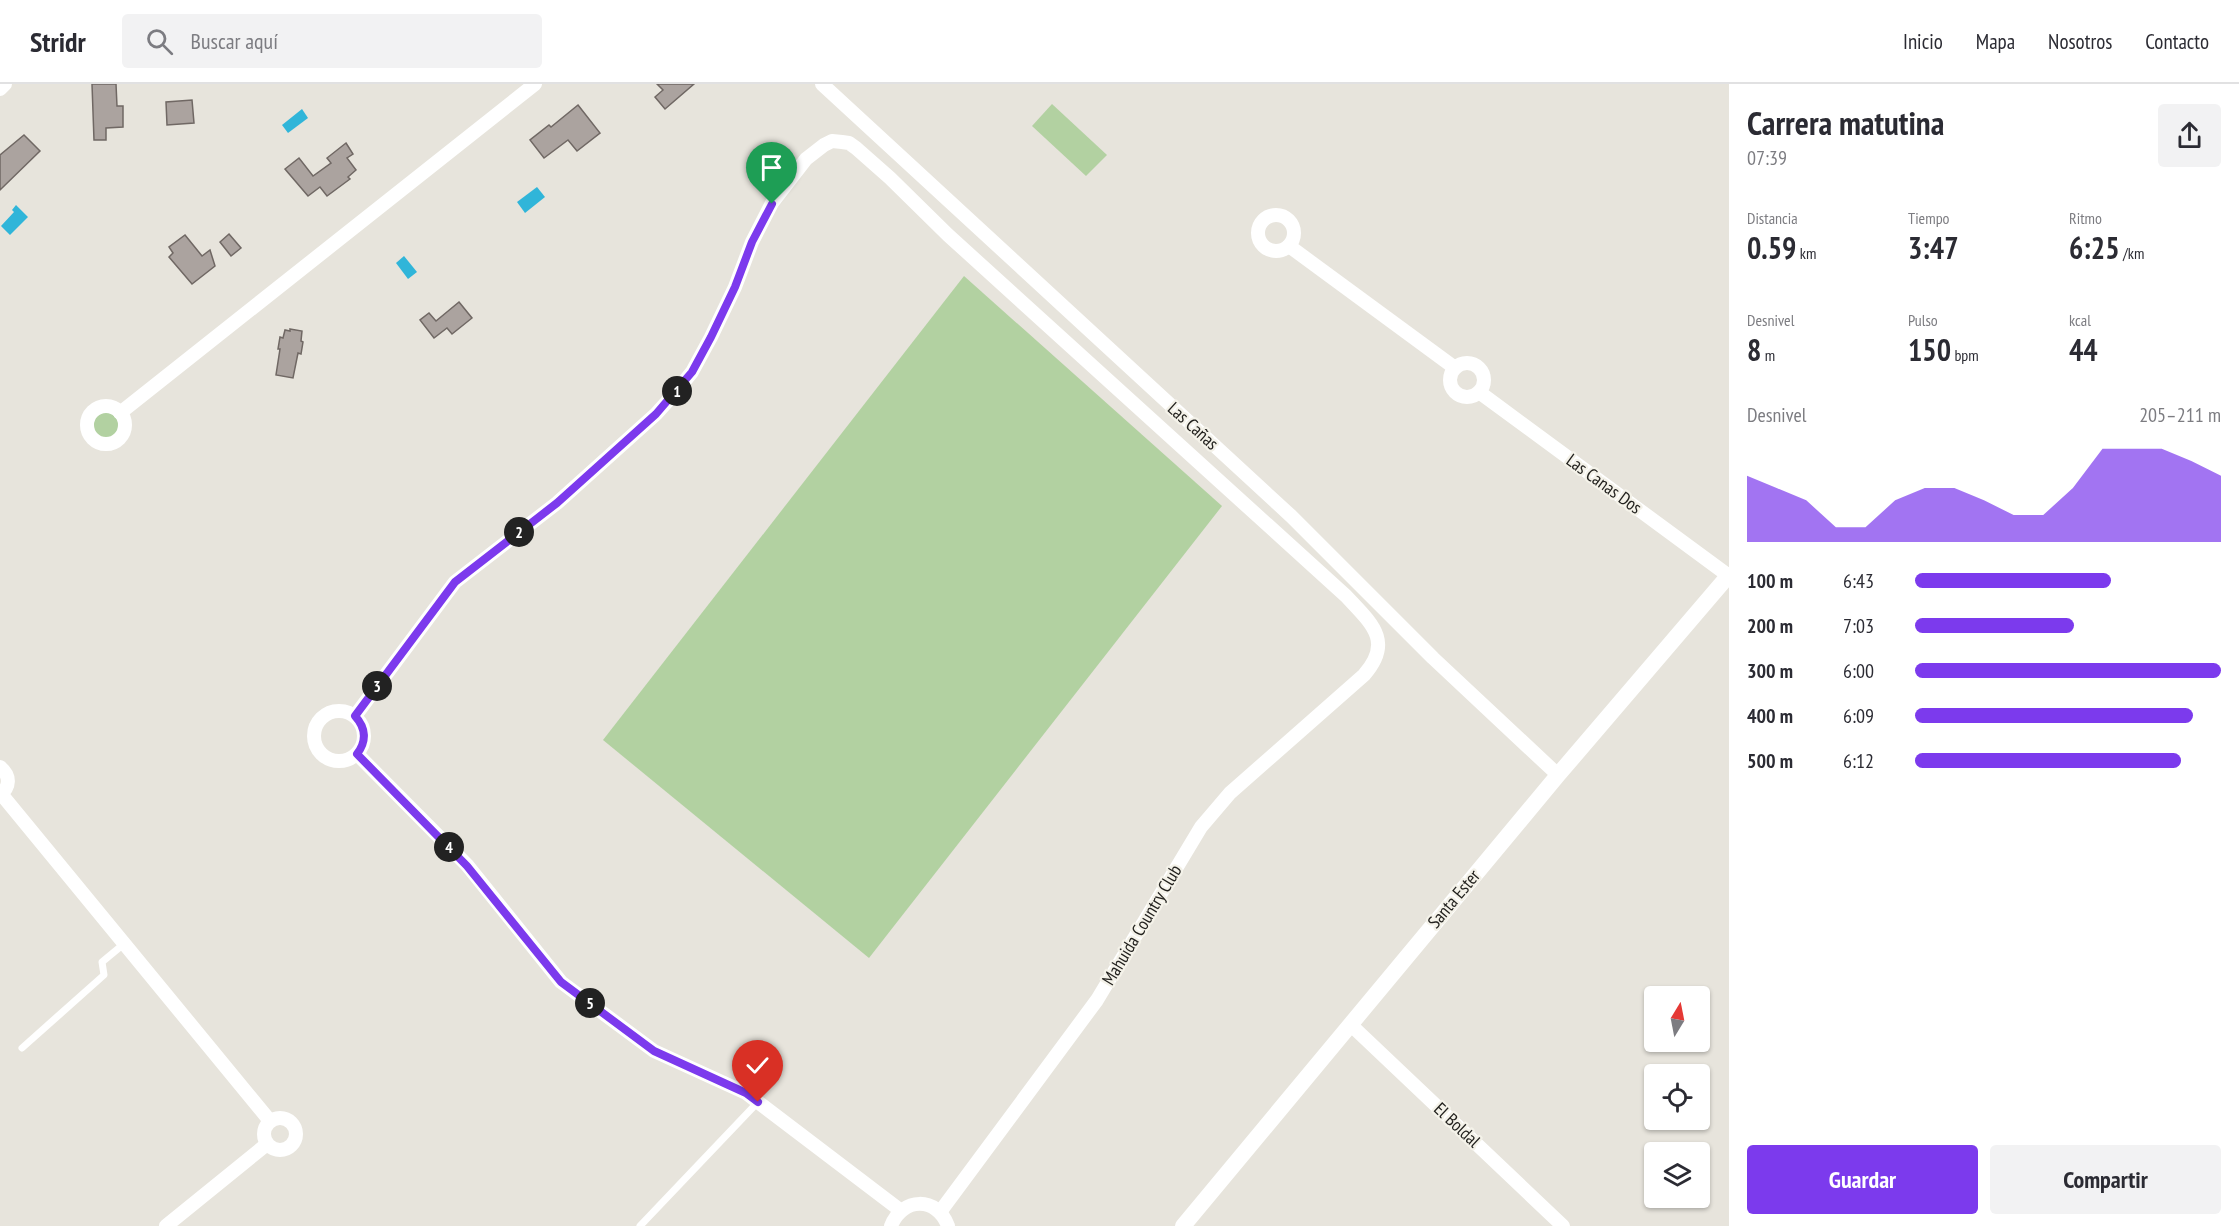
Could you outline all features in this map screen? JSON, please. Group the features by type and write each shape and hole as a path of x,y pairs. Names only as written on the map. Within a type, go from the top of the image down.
{"street":[{"path":"0,89 5,84"},
{"path":"120,413 535,84"},
{"name":"Las Cañas","path":"822,84 1292,516 1433,658 1558,775"},
{"name":"Mahuida Country Club","path":"355,716 455,582 557,503 656,414 674,394 692,372 711,337 735,287 752,242 772,204 806,159 832,141 849,143 1346,596 1366,617 1378,640 1378,654 1373,665 1364,675 1230,793 1201,827 1097,1000 940,1212"},
{"path":"1289,246 1455,368"},
{"path":"1466,363 1477,366 1481,370 1484,381 1479,392 1465,397 1455,392 1450,383 1450,377 1455,368 1466,363"},
{"name":"Las Canas Dos","path":"1479,392 1729,576"},
{"name":"Santa Ester","path":"1183,1226 1558,775 1729,576"},
{"path":"339,711 355,716 364,731 364,742 357,754 339,762 321,754 315,745 314,736 316,726 321,719 330,712 339,711"},
{"path":"357,754 467,866 561,982 654,1051 746,1093 900,1210"},
{"path":"0,767 8,780 8,786 1,795 270,1121"},
{"name":"El Boldal","path":"1351,1025 1563,1226"},
{"path":"286,1119 293,1126 295,1136 291,1145 281,1150 267,1144 264,1134 270,1121 286,1119"},
{"path":"166,1226 267,1144"},
{"path":"891,1226 900,1210 916,1204 925,1204 940,1212 948,1226"}],"lane":[{"path":"22,1048 104,975 102,962 125,943"},
{"path":"640,1226 758,1102"}],"green space":[{"path":"1052,104 1107,155 1086,176 1032,126"},
{"path":"964,276 1222,506 869,958 603,740"},
{"path":"106,410 117,414 121,425 117,436 106,440 95,436 91,425 95,414"}],"water":[{"path":"302,109 308,118 288,133 282,125"},
{"path":"537,187 545,197 525,213 517,202"},
{"path":"16,205 28,217 10,235 1,226 14,212 12,210"},
{"path":"404,256 417,272 408,279 396,263"}],"building":[{"path":"92,84 116,84 117,106 123,106 123,127 106,128 106,140 94,140"},
{"path":"657,84 694,84 665,109 655,97 663,90"},
{"path":"192,100 194,123 167,125 166,102"},
{"path":"578,105 600,133 577,151 568,140 544,158 530,140 549,125 551,127"},
{"path":"24,135 40,151 0,190 0,155"},
{"path":"346,143 353,154 347,158 356,170 348,177 350,179 327,196 320,187 308,196 285,169 299,158 313,176 331,163 327,158"},
{"path":"229,234 241,248 231,256 220,242"},
{"path":"185,235 202,256 210,250 215,266 192,284 169,257 173,253 169,247"},
{"path":"459,302 472,318 452,334 447,328 434,338 420,320 429,313 436,321"},
{"path":"290,329 302,331 301,341 303,342 301,354 298,353 293,378 276,375 280,337 283,338 285,330 290,331"}],"route":[{"path":"758,1102 746,1093 654,1051 561,982 467,866 357,754 364,742 364,731 355,716 455,582 557,503 656,414 692,372 735,287 752,242 772,204"}]}
